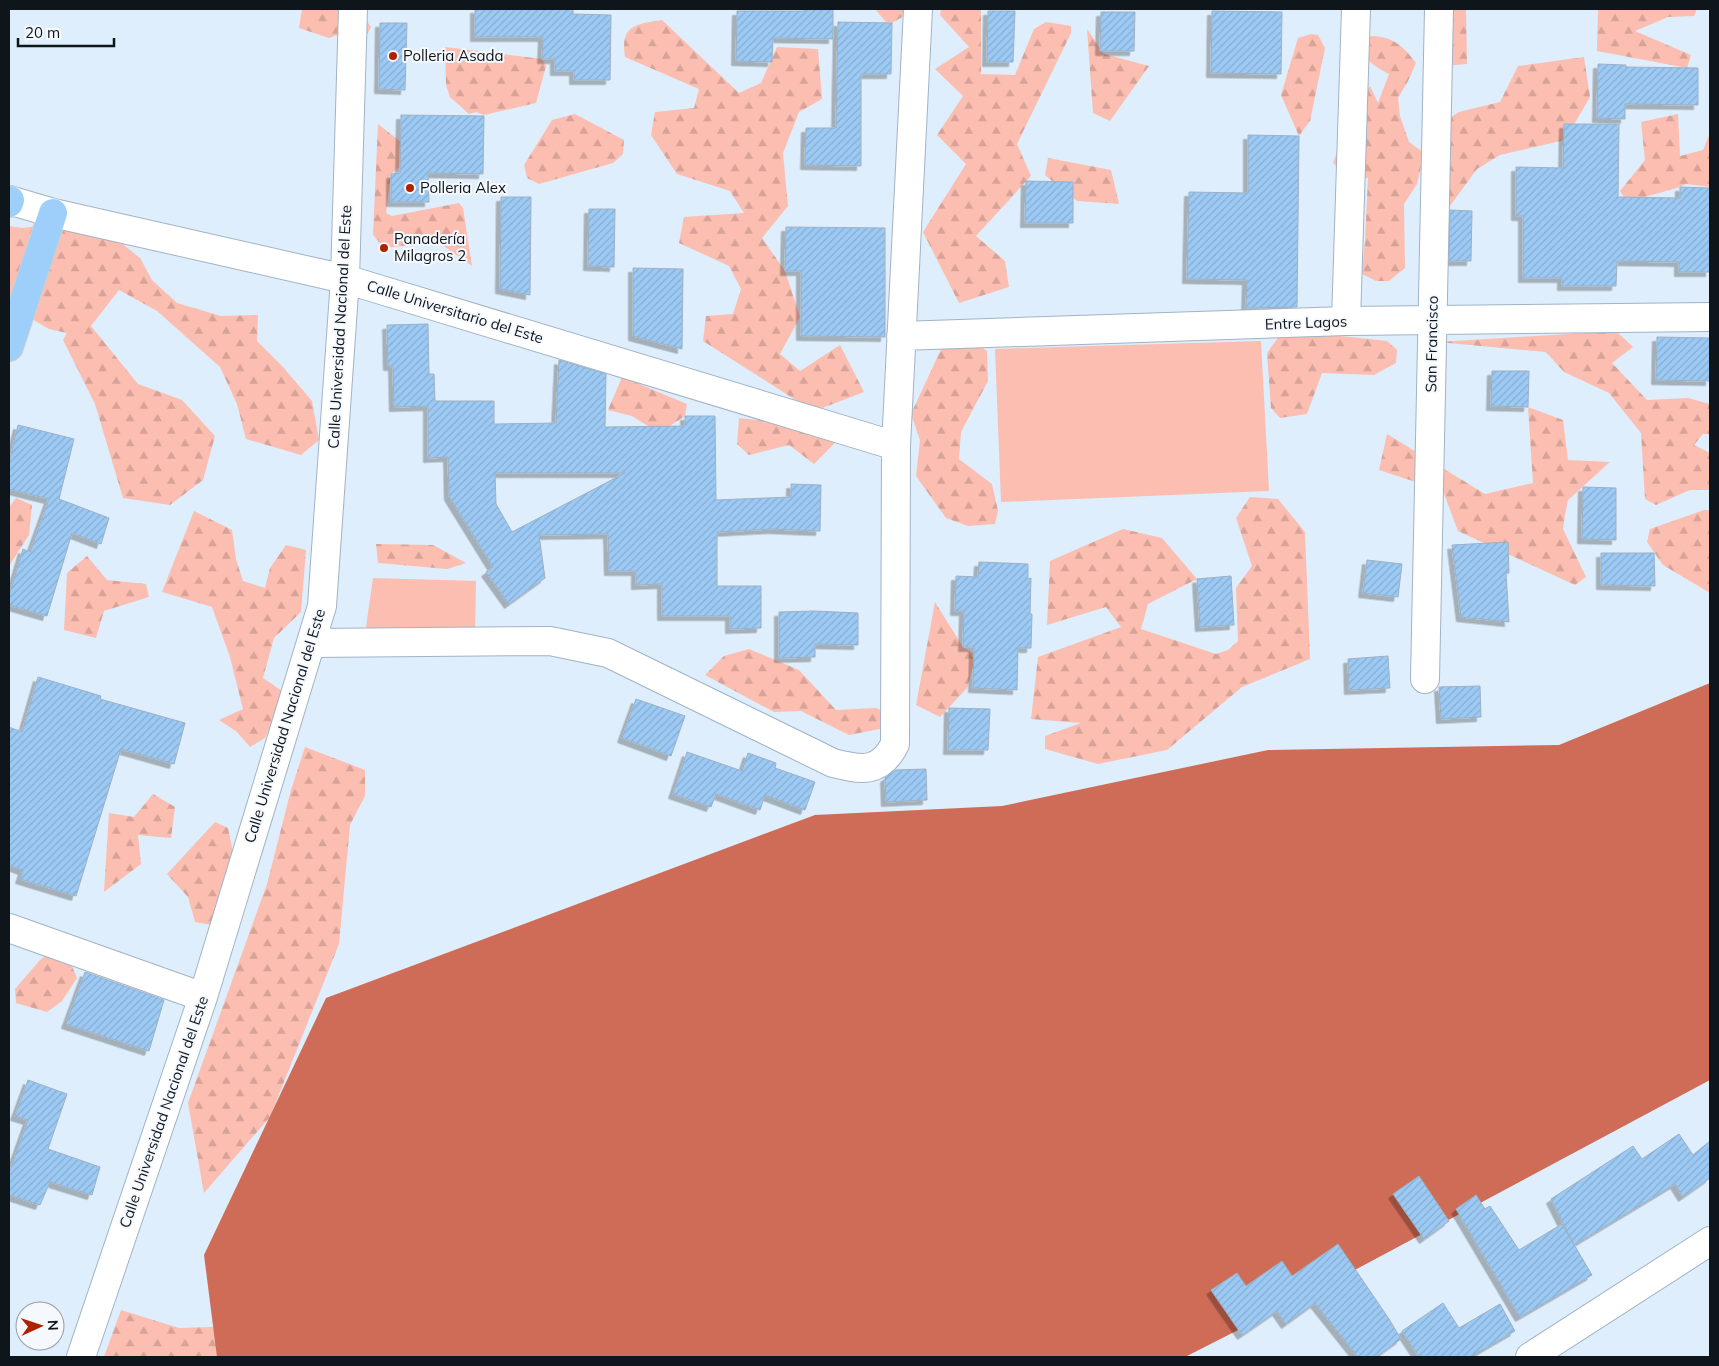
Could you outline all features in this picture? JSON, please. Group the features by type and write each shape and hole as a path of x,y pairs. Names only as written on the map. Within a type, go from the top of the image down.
{"main road":[{"path":"9,347 53,213"}],"street":[{"name":"Calle Universidad Nacional del Este","path":"81,1357 203,997 322,606 345,279 352,9"},
{"path":"312,643 550,642 608,653 833,763 854,769 867,769 890,754 895,744 896,446 918,9"},
{"path":"1346,322 1356,9"},
{"name":"San Francisco","path":"1425,679 1439,9"},
{"name":"Calle Universitario del Este","path":"9,201 53,213 345,279 896,446"},
{"name":"Entre Lagos","path":"901,336 1346,322 1710,317"},
{"path":"9,928 203,997"},
{"path":"1530,1357 1710,1241"}],"green space":[{"path":"302,9 358,9 371,27 362,44 340,34 329,38 299,28"},
{"path":"875,9 905,9 904,16 892,23 886,22"},
{"path":"941,9 981,9 981,74 1015,75 1034,29 1046,22 1071,26 1071,33 1017,144 1031,176 976,236 1005,261 1009,287 959,303 923,232 966,164 937,135 963,96 935,69 969,47 940,15"},
{"path":"1439,9 1466,9 1467,64 1444,66"},
{"path":"1598,9 1697,9 1694,16 1668,17 1635,31 1691,55 1687,68 1597,51"},
{"path":"662,20 739,93 761,83 777,47 818,49 822,99 799,112 783,153 788,206 762,238 785,271 800,317 780,354 800,371 840,345 864,392 817,410 805,406 703,341 706,316 733,314 741,289 729,266 679,243 684,217 744,213 730,191 677,174 651,135 655,112 694,108 699,89 625,57 625,38 632,28"},
{"path":"1087,29 1104,54 1149,66 1110,121 1093,113"},
{"path":"1311,34 1318,35 1325,48 1310,121 1299,136 1281,95 1298,38"},
{"path":"1372,36 1392,40 1407,52 1416,63 1398,98 1400,116 1409,142 1424,153 1436,127 1459,112 1500,102 1518,66 1584,57 1590,97 1565,140 1500,155 1477,169 1447,210 1424,155 1417,184 1404,204 1405,268 1389,281 1376,281 1362,274 1368,178 1347,177 1333,163 1350,115 1370,86 1378,103 1389,74 1373,64 1366,56 1363,45 1364,38"},
{"path":"445,47 542,59 546,66 536,103 484,115 476,112 469,114 450,97 446,85"},
{"path":"575,114 624,140 623,154 613,163 539,184 527,178 524,165 552,120"},
{"path":"1678,114 1680,156 1703,150 1710,133 1710,187 1686,184 1627,202 1620,191 1645,160 1641,122"},
{"path":"378,124 416,154 391,174 386,213 392,216 459,203 463,208 472,266 438,242 384,248 373,235"},
{"path":"1048,158 1111,170 1119,204 1077,201 1045,175"},
{"path":"75,221 115,238 140,258 152,280 177,303 221,316 258,315 257,341 283,367 312,401 319,440 301,455 246,439 237,404 220,367 157,311 119,290 91,326 138,384 182,400 215,436 203,480 170,505 123,498 95,404 63,340 67,333 49,329 9,306 9,226 22,228"},
{"path":"1294,331 1387,341 1397,350 1396,363 1374,375 1322,373 1307,414 1280,418 1271,408 1267,353 1282,332"},
{"path":"1616,331 1633,347 1612,363 1647,400 1688,398 1710,404 1710,434 1703,434 1694,445 1710,453 1710,490 1690,490 1656,505 1645,499 1641,433 1609,393 1564,372 1546,352 1438,342"},
{"path":"967,337 987,351 988,381 961,432 959,459 992,484 998,511 995,524 968,526 946,518 916,476 920,440 911,414 943,345"},
{"path":"1261,341 1269,491 1001,502 995,349"},
{"path":"622,377 687,404 685,416 659,433 632,416 608,410"},
{"path":"1528,407 1563,420 1568,460 1610,462 1568,500 1563,529 1586,577 1575,585 1458,531 1443,491 1379,470 1387,434 1485,494 1533,483"},
{"path":"739,418 811,426 836,442 814,464 789,445 749,455 737,444"},
{"path":"1250,497 1278,499 1305,532 1310,659 1242,687 1167,750 1098,764 1045,749 1045,736 1081,723 1031,719 1038,657 1121,627 1106,607 1047,625 1050,561 1123,529 1162,538 1197,579 1148,604 1141,629 1216,654 1228,650 1238,641 1236,588 1252,566 1236,518"},
{"path":"16,498 32,505 29,535 9,566 9,507"},
{"path":"1704,510 1710,510 1710,593 1663,565 1647,542 1650,529"},
{"path":"194,511 232,530 236,559 243,581 265,588 270,568 286,545 306,550 301,612 274,638 263,678 285,693 265,738 250,747 237,732 219,720 243,709 230,657 212,607 162,592"},
{"path":"376,544 433,545 466,563 447,569 378,563"},
{"path":"87,556 107,580 146,584 149,597 104,611 96,638 64,630 67,573"},
{"path":"373,578 476,581 475,634 365,634"},
{"path":"935,602 963,647 974,654 975,660 967,688 940,717 916,705"},
{"path":"749,649 799,670 836,710 876,708 889,713 890,727 849,735 801,711 774,712 705,675 724,656"},
{"path":"305,747 365,770 365,796 350,825 339,944 270,1117 204,1193 188,1103 267,884 291,790"},
{"path":"153,794 175,807 171,838 138,835 141,864 104,892 109,813 134,817"},
{"path":"215,822 228,828 235,862 217,926 195,922 188,897 167,874"},
{"path":"58,946 70,962 77,978 62,1001 47,1012 16,1003 15,989 40,960"},
{"path":"121,1310 179,1328 240,1326 241,1357 104,1357"}],"shaded area":[{"path":"1710,683 1710,1080 1338,1279 1185,1357 217,1357 204,1255 326,998 815,815 1002,806 1268,750 1559,745"}],"building":[{"path":"475,9 573,9 573,14 611,15 610,80 574,80 574,71 555,71 555,59 542,59 543,37 475,37"},
{"path":"804,9 833,9 833,39 773,38 772,62 736,61 737,11 804,11"},
{"path":"988,11 1015,11 1013,62 987,62"},
{"path":"1212,11 1282,12 1281,74 1211,73"},
{"path":"1101,12 1135,12 1134,51 1100,51"},
{"path":"838,22 892,23 891,74 861,74 861,166 805,165 806,128 836,128"},
{"name":"Polleria Asada","path":"380,23 407,23 405,90 379,89"},
{"path":"1598,64 1626,65 1626,67 1698,68 1698,105 1625,104 1625,119 1597,118"},
{"path":"401,115 484,116 483,174 428,173 429,202 391,202 391,174 400,173"},
{"path":"1564,124 1619,124 1618,197 1680,198 1680,187 1710,188 1710,272 1679,272 1679,262 1617,261 1616,286 1562,286 1562,278 1523,278 1523,216 1516,216 1516,167 1563,168"},
{"path":"1248,135 1299,136 1297,307 1246,308 1247,280 1187,279 1189,192 1248,193"},
{"path":"1026,181 1073,182 1073,223 1025,223"},
{"path":"501,197 531,197 530,295 500,289"},
{"path":"589,209 615,209 614,267 588,266"},
{"path":"1450,210 1472,211 1471,261 1449,261"},
{"path":"786,227 885,228 885,337 801,336 801,271 785,271"},
{"path":"633,268 683,269 682,349 633,336"},
{"path":"428,324 429,374 434,374 435,401 494,401 494,424 556,423 559,360 606,374 605,427 685,426 685,416 715,416 716,500 791,497 791,484 821,485 820,531 772,529 717,532 717,586 761,586 761,628 730,629 730,616 662,616 662,584 636,585 636,571 609,571 608,534 539,535 545,578 509,604 486,572 493,567 449,496 448,457 428,458 428,406 394,407 393,366 388,366 387,325","holes":["495,473 625,473 512,532 496,504"]},
{"path":"1657,337 1710,338 1710,381 1656,380"},
{"path":"1492,371 1529,371 1528,407 1491,406"},
{"path":"18,425 74,439 59,499 109,518 101,544 72,533 47,616 9,605 9,596 23,549 30,552 49,499 9,489 9,463"},
{"path":"1583,487 1616,488 1616,540 1582,539"},
{"path":"1508,542 1509,573 1506,573 1509,622 1461,617 1452,545"},
{"path":"1601,553 1654,553 1655,586 1601,585"},
{"path":"1367,560 1402,564 1398,597 1363,593"},
{"path":"979,562 1028,564 1028,579 1031,578 1031,648 1018,648 1017,690 973,688 974,647 963,647 964,611 955,611 956,576 978,577"},
{"path":"1231,576 1234,625 1200,627 1197,579"},
{"path":"779,612 858,613 858,645 815,644 815,657 779,658"},
{"path":"1388,656 1390,688 1349,690 1348,659"},
{"path":"38,677 101,696 100,699 185,723 174,764 121,749 76,896 20,879 23,870 9,865 9,727 22,732"},
{"path":"1480,686 1481,717 1441,719 1439,687"},
{"path":"636,699 685,716 671,756 622,738"},
{"path":"949,708 990,709 988,750 948,750"},
{"path":"687,752 742,771 748,753 776,763 775,768 815,782 805,810 765,795 760,810 716,794 711,807 673,794"},
{"path":"926,769 927,800 886,802 885,778 896,770"},
{"path":"85,972 164,1000 149,1051 66,1024"},
{"path":"28,1080 67,1094 48,1149 100,1167 92,1195 50,1182 40,1205 9,1195 9,1173 28,1120 15,1116"},
{"path":"1679,1134 1693,1155 1710,1141 1710,1178 1683,1197 1675,1184 1574,1245 1551,1199 1633,1146 1642,1159"},
{"path":"1419,1176 1449,1221 1424,1239 1393,1194"},
{"path":"1476,1195 1485,1209 1490,1206 1519,1250 1562,1224 1592,1275 1520,1317 1456,1209"},
{"path":"1338,1244 1401,1339 1376,1357 1358,1357 1315,1303 1286,1324 1277,1311 1242,1335 1211,1290 1237,1273 1246,1286 1282,1261 1292,1276"},
{"path":"1443,1303 1459,1328 1500,1304 1515,1331 1470,1357 1419,1357 1402,1331"}],"place":[{"name":"Polleria Asada","path":"393,56"},
{"name":"Polleria Alex","path":"410,188"},
{"name":"Panadería Milagros 2","path":"384,248"}]}
